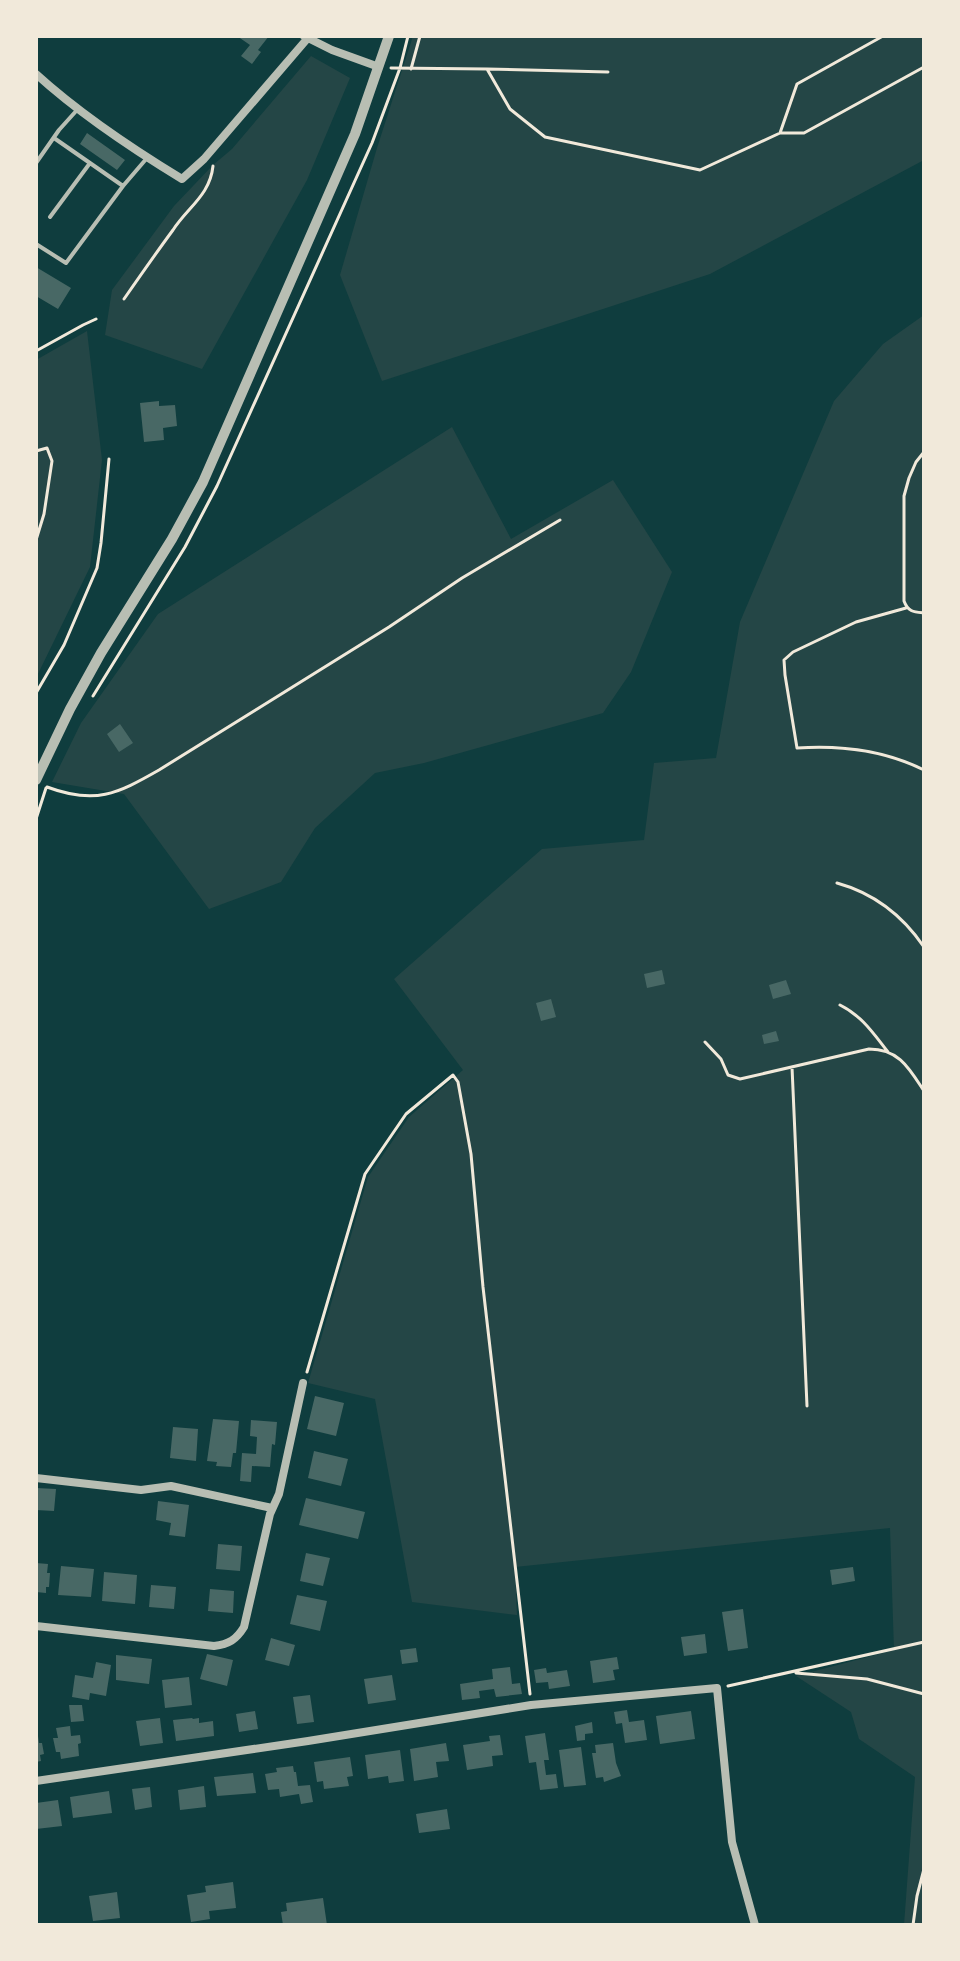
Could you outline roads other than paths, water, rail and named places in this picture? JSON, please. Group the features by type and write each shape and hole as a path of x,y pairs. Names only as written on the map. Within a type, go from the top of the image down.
{"street":[{"path":"36,781 78,695 203,482 355,134 389,36"},
{"path":"36,74 147,158 182,179 204,159 306,37 379,67"},
{"path":"36,1626 214,1646 228,1645 237,1638 244,1627 272,1508 279,1494 303,1383"},
{"path":"36,1478 141,1490 171,1486 272,1508"},
{"path":"36,1781 531,1705 717,1688 732,1842 755,1925"}],"lane":[{"path":"36,163 78,108"},
{"path":"54,138 123,186"},
{"path":"36,244 66,263 147,158"},
{"path":"50,217 90,163"}]}
